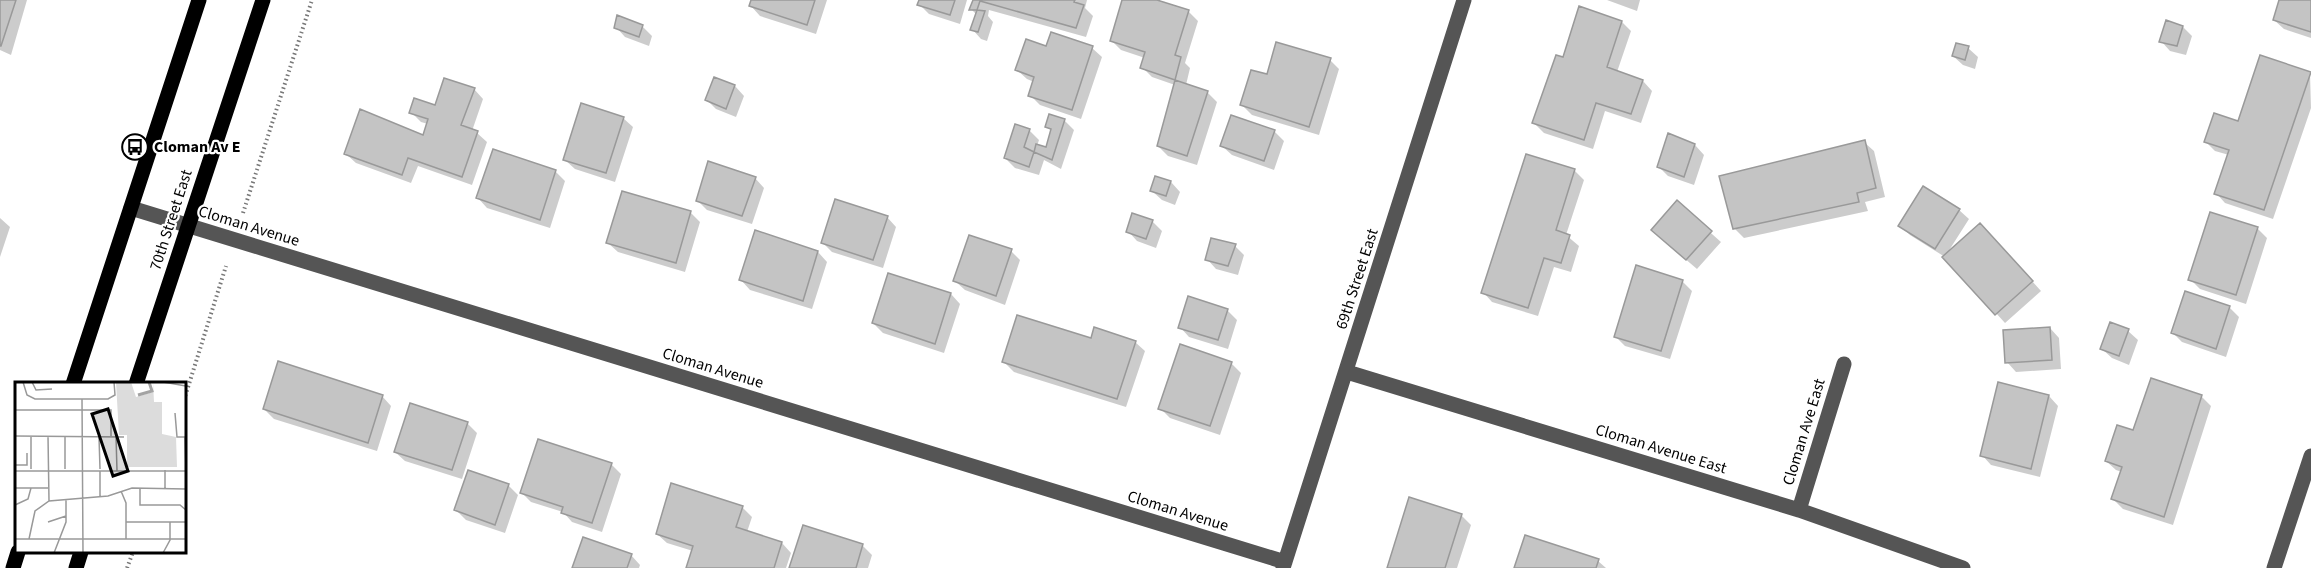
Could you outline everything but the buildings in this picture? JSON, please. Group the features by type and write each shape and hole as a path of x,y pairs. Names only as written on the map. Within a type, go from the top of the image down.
{"main road":[{"path":"74,382 199,0"},
{"name":"70th Street East","path":"137,382 263,0"},
{"path":"13,568 18,553"},
{"path":"76,568 81,553"}],"street":[{"name":"69th Street East","path":"1284,565 1464,0"},
{"name":"Cloman Avenue","path":"131,208 1284,565"},
{"name":"Cloman Ave East","path":"1799,510 1844,364"},
{"name":"Cloman Avenue East","path":"1347,372 1799,510 1963,568"},
{"path":"2274,568 2311,456"}],"path":[{"path":"186,394 312,0"},
{"path":"127,568 133,553"}],"place":[{"name":"Cloman Av E","path":"135,147"}]}
